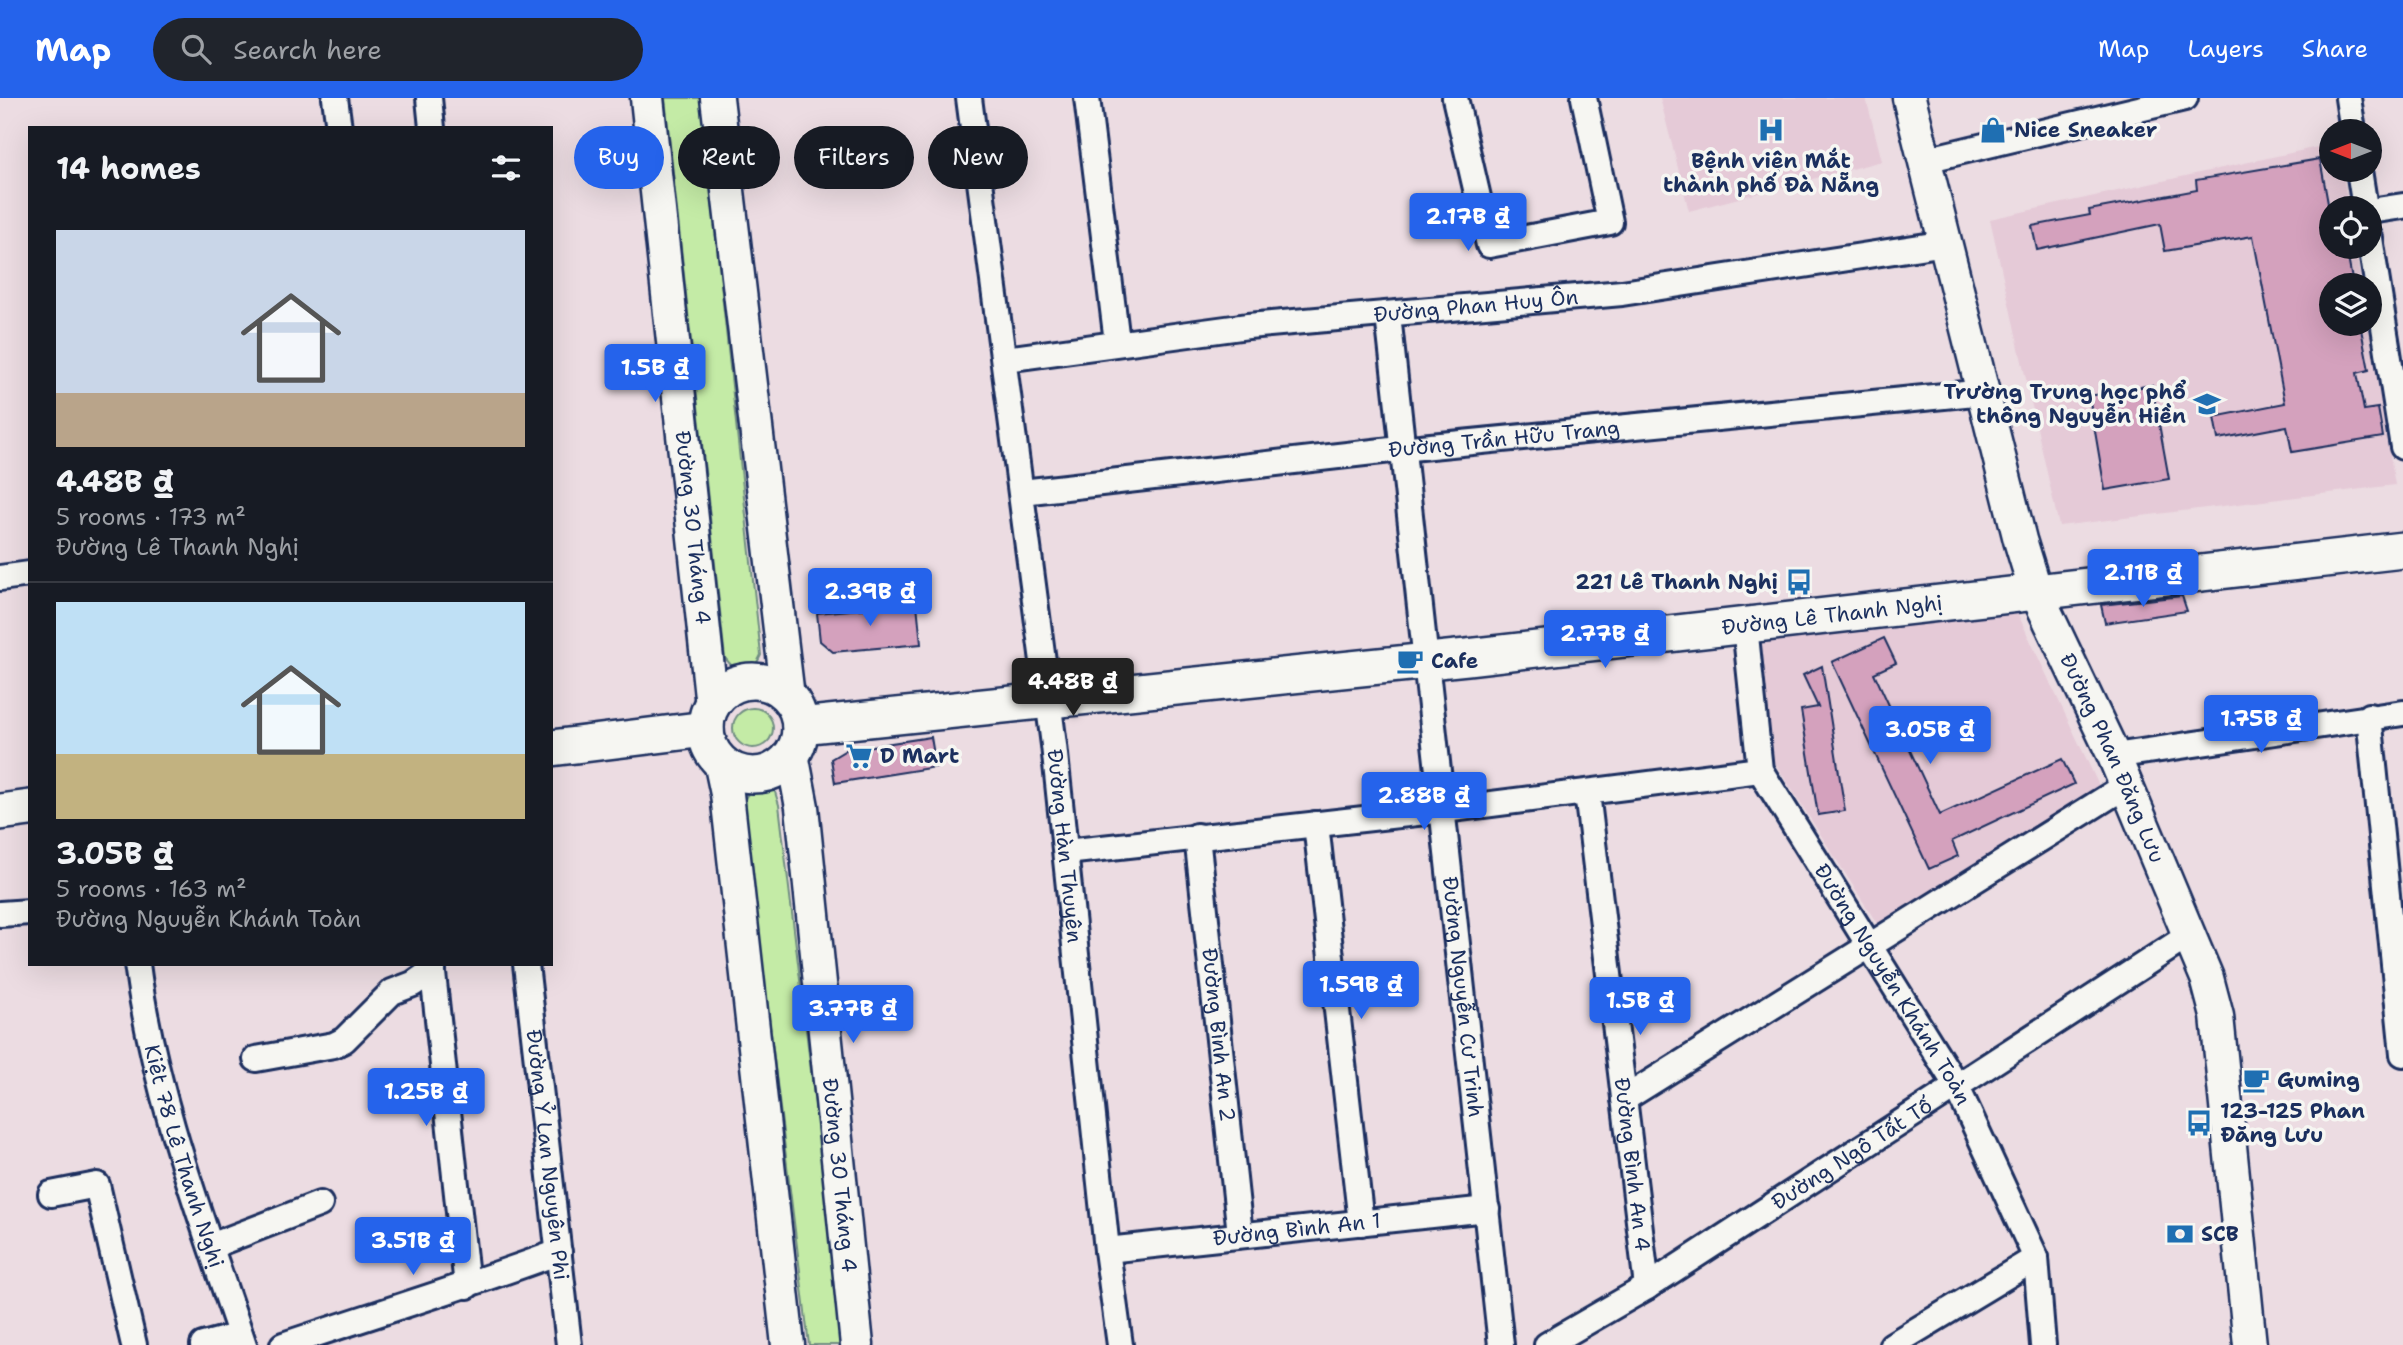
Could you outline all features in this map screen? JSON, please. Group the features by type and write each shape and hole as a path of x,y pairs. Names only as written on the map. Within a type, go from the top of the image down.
{"main road":[{"name":"Đường Lê Thanh Nghị","path":"793,726 1745,626 2403,550"},
{"path":"754,681 766,683 793,726 783,764 758,775 731,769 720,761 709,743 709,718 730,688 754,681"},
{"path":"553,748 709,718"},
{"path":"0,811 28,808"}],"street":[{"path":"335,98 339,126"},
{"path":"429,98 432,126"},
{"name":"Đường 30 Tháng 4","path":"648,98 709,718"},
{"name":"Đường 30 Tháng 4","path":"717,98 793,726 856,1345"},
{"name":"Đường Hàn Thuyên","path":"969,98 1048,700 1107,1250 1120,1345"},
{"path":"1087,98 1117,342"},
{"path":"1455,98 1489,244 1610,222 1584,98"},
{"name":"Đường Phan Đăng Lưu","path":"1909,98 2020,540 2036,592 2127,785 2190,934 2217,1016 2250,1345"},
{"path":"1924,160 2185,98"},
{"path":"2348,98 2351,119"},
{"path":"2382,209 2403,206"},
{"name":"Đường Phan Huy Ôn","path":"1005,359 1248,326 1622,293 1946,243"},
{"path":"2375,259 2396,357 2403,447"},
{"name":"Đường Nguyễn Cư Trinh","path":"1388,315 1424,660 1444,810 1502,1345"},
{"name":"Đường Trần Hữu Trang","path":"1022,492 1401,449 1984,392"},
{"path":"0,578 28,574"},
{"name":"Đường Nguyễn Khánh Toàn","path":"1745,626 1760,770 1956,1085 2036,1258 2043,1345"},
{"path":"2114,756 2403,713"},
{"path":"2369,716 2399,978 2403,1054"},
{"path":"720,761 727,794 788,1345"},
{"path":"1066,852 1444,810 1760,770"},
{"path":"1624,1099 1871,948 2127,785"},
{"name":"Đường Bình An 4","path":"1587,793 1647,1287"},
{"path":"1316,824 1361,1223"},
{"name":"Đường Bình An 2","path":"1197,836 1240,1234"},
{"path":"0,914 28,912"},
{"name":"Đường Ngô Tất Tố","path":"1547,1345 1647,1287 2190,934"},
{"name":"Kiệt 78 Lê Thanh Nghị","path":"137,966 145,1030 164,1099 242,1340"},
{"name":"Đường Ỷ Lan Nguyên Phi","path":"526,966 569,1345"},
{"path":"432,967 467,1286"},
{"path":"256,1059 334,1045 344,1040 391,992 413,984 432,967"},
{"path":"51,1194 97,1185 134,1345"},
{"path":"211,1245 320,1204"},
{"name":"Đường Bình An 1","path":"1107,1250 1488,1209"},
{"path":"283,1345 467,1286 559,1252"},
{"path":"1892,1345 2036,1258"},
{"path":"203,1345 242,1340"}],"shaded area":[{"name":"Bệnh viện Mắt thành phố Đà Nẵng","path":"1660,98 1866,98 1882,161 1689,211"},
{"name":"Trường Trung học phổ thông Nguyễn Hiền","path":"2319,147 2319,182 2344,182 2346,196 2319,196 2319,259 2357,259 2359,273 2319,273 2319,336 2370,336 2395,485 2059,526 1990,219"},
{"path":"2014,606 2101,790 1878,925 1773,760 1759,647 1775,634"}],"green space":[{"path":"665,98 701,98 704,126 678,126 678,189 711,189 761,655 752,668 736,671 725,658"},
{"path":"753,708 761,709 767,714 772,720 772,736 767,742 761,747 753,748 745,747 739,742 734,736 733,728 734,720 739,714 745,709"},
{"path":"768,787 775,792 779,805 844,1345 809,1345 744,814 744,800 751,789"}],"building":[{"path":"2319,159 2319,182 2324,182 2327,196 2319,196 2319,259 2348,259 2351,273 2319,273 2319,336 2362,336 2369,370 2357,373 2364,410 2378,408 2383,437 2292,452 2287,426 2218,439 2214,417 2285,403 2253,236 2165,251 2160,224 2037,250 2032,226 2090,215 2089,210 2197,190 2196,180"},
{"path":"2152,385 2169,479 2105,490 2089,396"},
{"path":"2182,596 2187,611 2105,623 2101,605"},
{"path":"917,604 921,644 833,652 820,641 817,613"},
{"path":"1884,638 1896,663 1874,673 1940,815 2062,759 2074,784 1952,841 1958,856 1929,869 1832,662"},
{"path":"1822,666 1845,811 1818,815 1801,710 1818,707 1803,675"},
{"path":"931,737 936,767 835,783 831,759 846,750"}],"place":[{"name":"Bệnh viện Mắt thành phố Đà Nẵng","path":"1771,130"},
{"name":"Nice Sneaker","path":"1993,130"},
{"name":"Trường Trung học phổ thông Nguyễn Hiền","path":"2207,404"},
{"name":"221 Lê Thanh Nghị","path":"1799,582"},
{"name":"Cafe","path":"1410,661"},
{"name":"D Mart","path":"859,756"},
{"name":"Guming","path":"2256,1080"},
{"name":"123-125 Phan Đăng Lưu","path":"2199,1123"},
{"name":"SCB","path":"2180,1234"}]}
